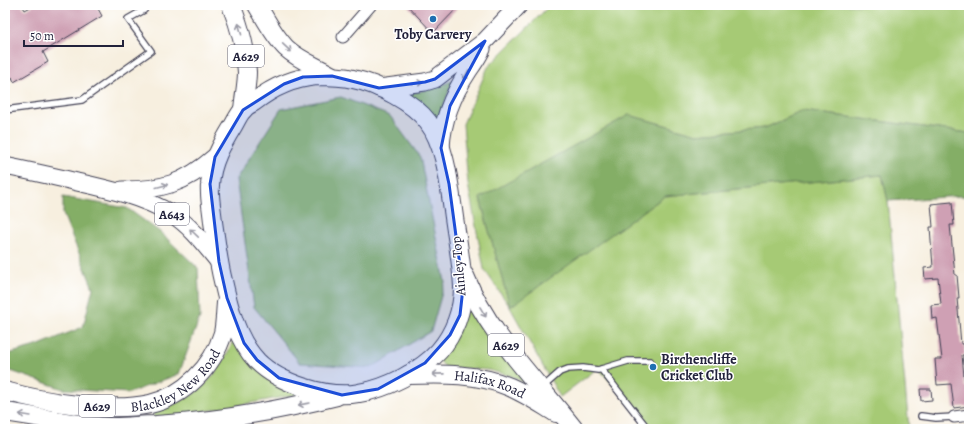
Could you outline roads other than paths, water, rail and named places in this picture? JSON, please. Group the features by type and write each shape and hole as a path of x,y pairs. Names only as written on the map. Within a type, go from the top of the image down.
{"highway":[{"name":"A629","path":"231,5 240,26 246,57 247,74 243,110"},
{"name":"A629","path":"257,5 273,33 287,49 332,76"},
{"name":"Ainley Top","path":"332,76 355,79 379,88 407,102 427,120 441,148 449,184 463,288 460,315 450,335 439,350 408,375 378,389 359,394 342,395 311,389 280,378 257,360 244,343 234,320 227,298 219,262 210,184 215,157 243,110 262,95 284,84 303,77 332,76"},
{"name":"Halifax Road","path":"460,264 472,292 485,315 569,424"},
{"name":"Blackley New Road","path":"5,391 44,400 104,407 138,406 163,400 196,378 214,355 223,332 227,298"},
{"name":"Halifax Road","path":"408,375 453,374 490,380 512,387 569,424"},
{"name":"Blackley New Road","path":"5,412 72,423 114,427 185,423 219,419 310,403 342,395"}],"main road":[{"path":"379,88 425,82 435,79 485,41 519,5"},
{"path":"441,148 442,135 450,106 469,70 477,60 485,41"},
{"name":"A643","path":"110,190 146,190 161,187 192,175 215,157"},
{"name":"A643","path":"5,166 110,190 173,214 197,236 219,262"}],"street":[{"path":"343,37 371,5"},
{"path":"954,417 969,415"}],"lane":[{"path":"5,110 82,100 151,51 128,19 144,10 140,5"},
{"path":"541,388 560,372 568,369 598,370 628,361 650,361"},
{"path":"601,369 648,429"},
{"path":"921,416 936,418 954,417"}],"place":[{"name":"Toby Carvery","path":"433,19"},
{"name":"Birchencliffe Cricket Club","path":"653,367"}]}
